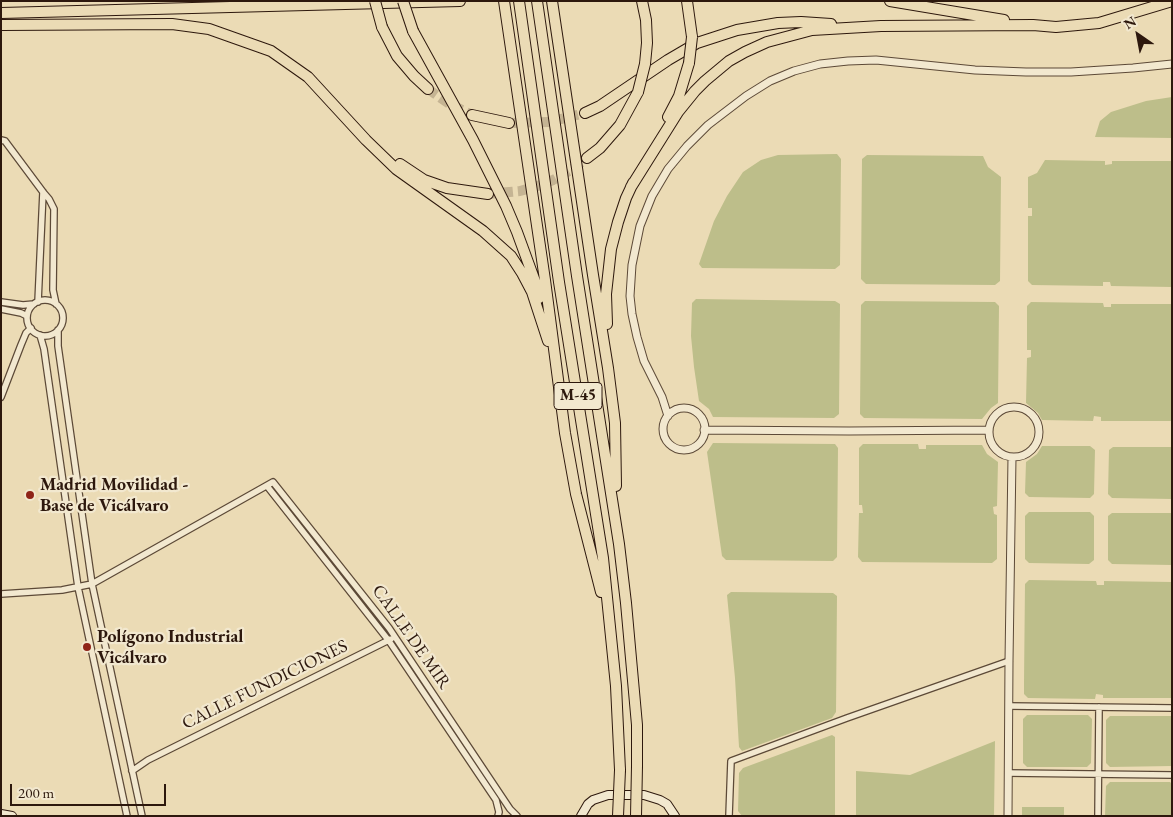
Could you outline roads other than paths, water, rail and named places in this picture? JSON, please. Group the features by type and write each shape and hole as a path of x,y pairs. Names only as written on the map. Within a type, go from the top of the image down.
{"highway":[{"path":"375,1 382,27 397,56 428,89"},
{"path":"403,1 413,31 473,140 514,223 536,284 561,404"},
{"path":"1,12 460,1"},
{"path":"504,1 545,280 561,404 576,494 602,596 608,606"},
{"name":"M-45","path":"519,1 559,282 603,558 616,686 620,770 618,816"},
{"name":"M-45","path":"537,1 614,509 627,611 637,725 636,816"},
{"path":"552,1 615,423 616,494 614,509"},
{"path":"587,158 600,148 620,125 638,92 645,64 647,43 646,20 642,1"},
{"path":"608,368 606,294 610,257 618,222 631,187 679,96 689,63 692,36 688,1"},
{"path":"890,1 1033,25 1056,27 1099,23 1172,1"},
{"path":"585,113 600,106 668,60 697,43 737,30 778,23 802,22 881,26"},
{"path":"1,25 172,24 209,29 271,51 308,77 366,140 396,169 483,231 511,256 532,292 548,342"},
{"path":"631,187 678,112 705,81 729,61 767,42 812,30 881,26 1033,25"},
{"path":"472,114 509,123"},
{"path":"366,140 424,180 447,188 488,194"}],"main road":[{"path":"580,814 588,804 600,797 608,795 644,795 667,804 675,816"},
{"path":"1,814 12,816"}],"street":[{"path":"668,416 662,397 644,361 632,314 630,296 632,265 640,226 652,196 668,169 708,125 746,96 770,81 794,71 820,64 848,61 876,60 975,70 1026,72 1070,72 1172,64"},
{"path":"1,140 5,141 49,198 54,209 53,290 56,304"},
{"path":"1,302 23,305 36,303 47,300 56,304 61,309 62,323 58,330 50,335 40,335 30,328 28,316 29,310 36,303 43,192"},
{"path":"1,309 28,316"},
{"path":"1,397 20,345 30,328"},
{"path":"58,330 58,346 92,584 142,816"},
{"path":"40,335 44,349 78,587 127,816"},
{"path":"662,397 676,410"},
{"path":"1020,408 1027,411 1037,424 1037,440 1028,452 1021,456 1012,457 998,451 992,445 989,430 994,417 1005,409 1020,408"},
{"path":"688,409 698,414 702,419 703,437 695,446 688,450 679,450 670,445 664,436 663,426 668,416 676,410 688,409"},
{"path":"704,430 989,430"},
{"path":"1008,816 1008,661 1012,457"},
{"name":"CALLE DE MIR","path":"498,816 500,812 496,800 389,641 267,486 273,482 396,637 510,809 517,816"},
{"path":"1,594 92,584 267,486"},
{"name":"CALLE FUNDICIONES","path":"132,771 148,760 396,637"},
{"path":"729,816 731,762 847,718 1008,661"},
{"path":"1008,706 1172,708"},
{"path":"1098,816 1099,707"},
{"name":"CALLE FUNDICIONES","path":"130,762 148,760"},
{"path":"1008,773 1172,775"}],"tunnel":[{"path":"428,89 448,103 472,115"},
{"path":"509,123 549,122 585,113"},
{"path":"488,194 520,191 538,186 571,170 587,158"}],"place":[{"name":"Madrid Movilidad - Base de Vicálvaro","path":"30,495"},
{"name":"Polígono Industrial Vicálvaro","path":"87,647"}]}
